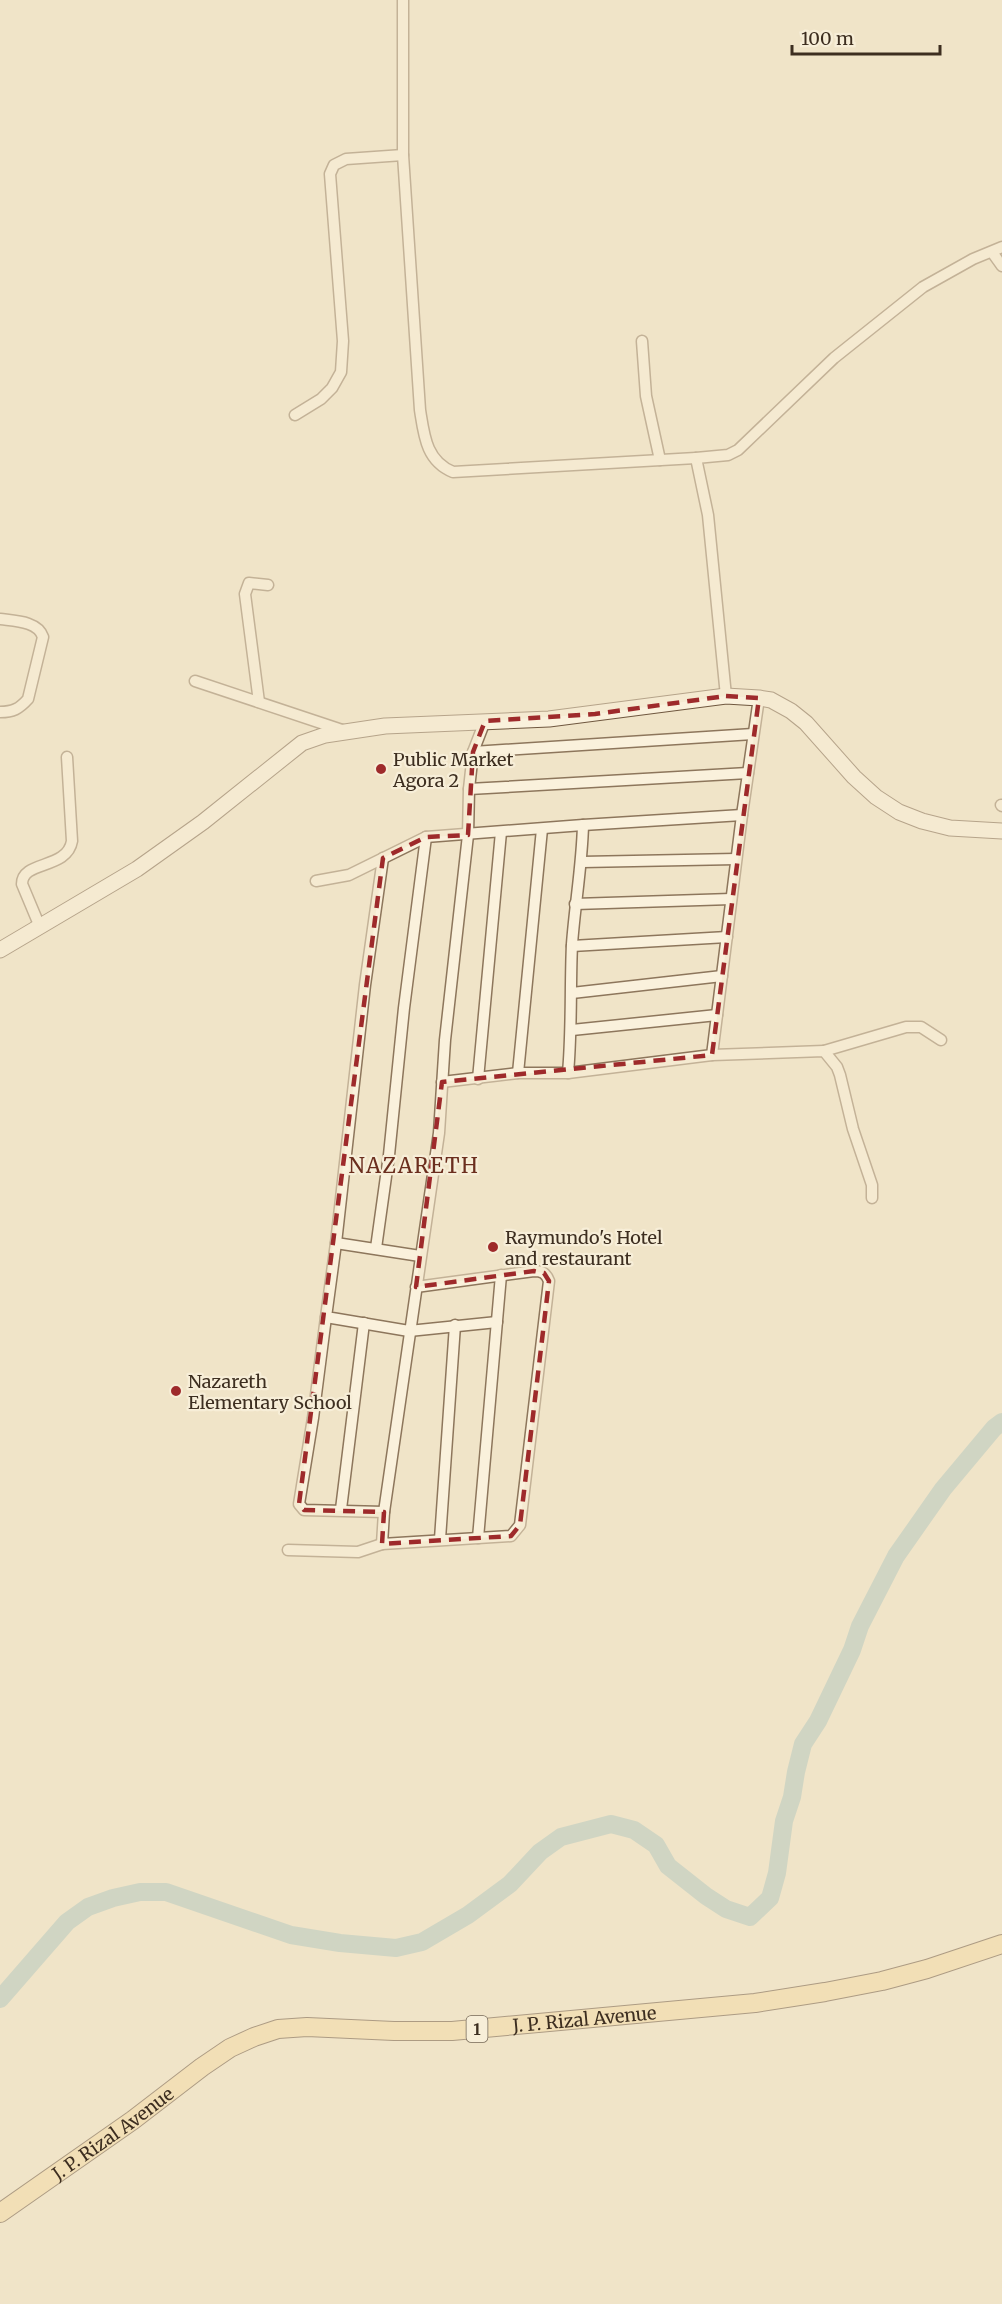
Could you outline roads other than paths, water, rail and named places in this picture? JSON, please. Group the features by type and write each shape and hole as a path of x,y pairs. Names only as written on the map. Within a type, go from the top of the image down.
{"main road":[{"path":"0,950 137,869 203,822 302,743 325,735 385,726 595,714 726,696 771,700 806,723 854,777 876,797 899,812 922,822 950,828 1002,831"},
{"name":"J. P. Rizal Avenue","path":"0,2213 133,2120 230,2048 278,2029 307,2027 452,2031 755,2003 882,1981 1002,1944"}],"street":[{"path":"403,0 403,156 420,410 425,441 437,463 453,472 696,459 728,455 738,450 834,358 923,287 997,249 1002,266"},
{"path":"296,415 321,399 332,388 341,372 344,341 330,174 334,165 346,159 403,156"},
{"path":"642,341 646,396 660,460"},
{"path":"696,459 708,515 726,696"},
{"path":"259,702 245,594 249,583 268,585"},
{"path":"0,619 36,627 41,631 43,637 28,699 12,712 0,712"},
{"path":"195,681 349,732"},
{"path":"712,1055 759,698"},
{"path":"382,1544 384,1512 409,1331 439,1133 442,1082 468,835 473,752 485,721"},
{"path":"473,752 753,734"},
{"path":"40,927 22,879 26,873 61,859 71,849 67,757"},
{"path":"469,789 748,773"},
{"path":"316,881 349,875 426,837 742,815"},
{"path":"568,1073 572,1030 572,946 575,904 582,862 583,825"},
{"path":"518,1073 542,829"},
{"path":"478,1079 501,832"},
{"path":"376,1248 426,837"},
{"path":"383,858 365,985 336,1243 299,1504 304,1510 341,1509 384,1512"},
{"path":"582,862 736,860"},
{"path":"575,904 732,899"},
{"path":"572,946 727,937"},
{"path":"572,993 722,976"},
{"path":"572,1030 717,1015"},
{"path":"442,1082 518,1073 568,1073 712,1055 824,1051 906,1027 921,1027 940,1040"},
{"path":"824,1051 831,1058 840,1075 853,1129 872,1185 872,1198"},
{"path":"336,1243 420,1256"},
{"path":"288,1550 358,1552 382,1544 511,1536 520,1525 549,1281 547,1276 540,1271 416,1287"},
{"path":"478,1538 501,1275"},
{"path":"326,1317 409,1331 497,1322"},
{"path":"341,1509 364,1323"},
{"path":"440,1539 454,1325"}],"waterway":[{"path":"0,1999 67,1922 88,1907 113,1898 140,1892 166,1892 291,1935 340,1943 396,1948 422,1942 468,1915 510,1884 540,1852 561,1837 611,1824 634,1830 656,1845 668,1866 706,1896 726,1909 750,1917 770,1898 777,1873 784,1821 792,1797 803,1744 818,1721 852,1650 860,1626 896,1556 943,1489 994,1428 1002,1422"}],"place":[{"name":"Public Market Agora 2","path":"381,769"},
{"name":"Raymundo's Hotel and restaurant","path":"493,1247"},
{"name":"Nazareth Elementary School","path":"176,1391"}],"district":[{"name":"NAZARETH","path":"414,1165"}]}
